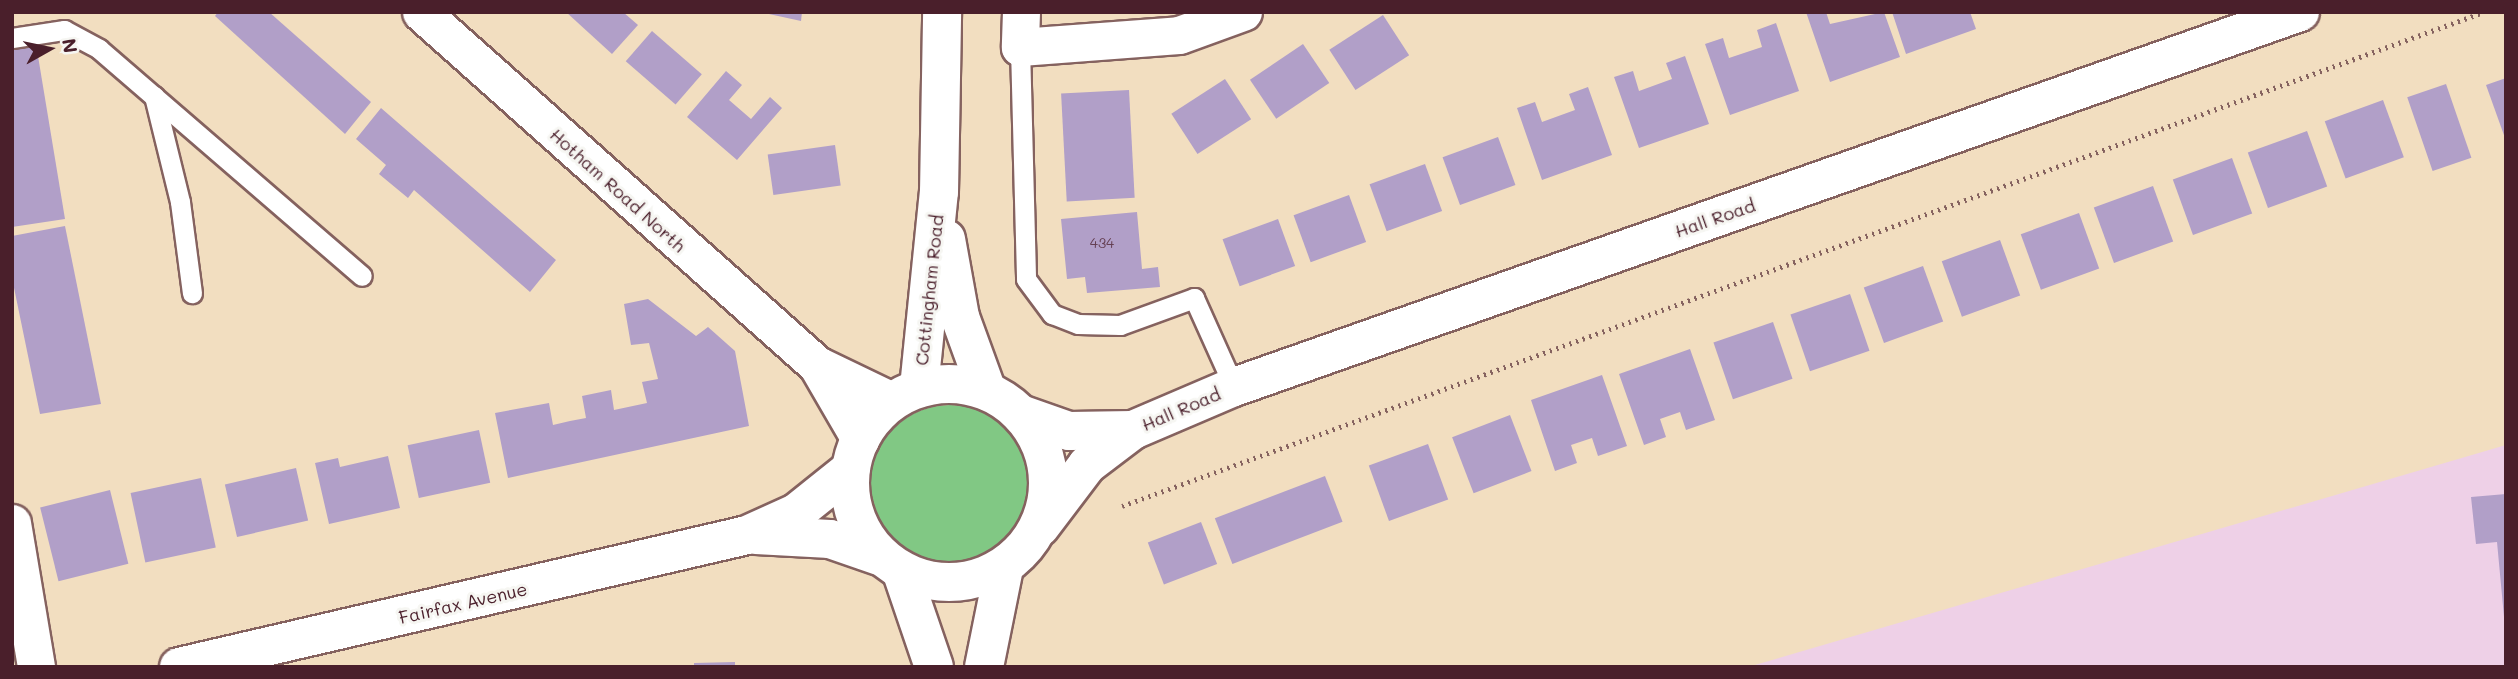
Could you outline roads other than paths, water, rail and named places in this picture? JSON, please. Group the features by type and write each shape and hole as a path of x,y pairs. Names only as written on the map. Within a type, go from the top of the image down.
{"street":[{"name":"Hotham Road North","path":"421,12 817,365 906,395"},
{"name":"Cottingham Road","path":"906,395 939,192 942,12"},
{"path":"1020,29 1179,35 1243,12"},
{"name":"Hall Road","path":"1040,527 1087,465 1133,430 1234,387 2300,12"},
{"name":"Cottingham Road","path":"939,192 960,317 987,391"},
{"name":"Hotham Road North","path":"817,365 855,454"},
{"path":"934,667 891,564 854,516 855,454 906,395 953,382 987,391 1023,415 1048,468 1040,527 1004,568 984,667"},
{"name":"Hall Road","path":"1023,415 1069,431 1133,430"},
{"name":"Fairfax Avenue","path":"179,667 747,535 796,513 855,454"},
{"path":"12,523 36,667"},
{"name":"Fairfax Avenue","path":"747,535 830,539 891,564"},
{"path":"891,564 954,584 1004,568"}],"lane":[{"path":"1020,29 1026,279 1052,314 1078,324 1120,325 1194,298 1234,387"},
{"path":"12,38 64,30 99,49 362,276"},
{"path":"154,94 177,189 192,293"}]}
